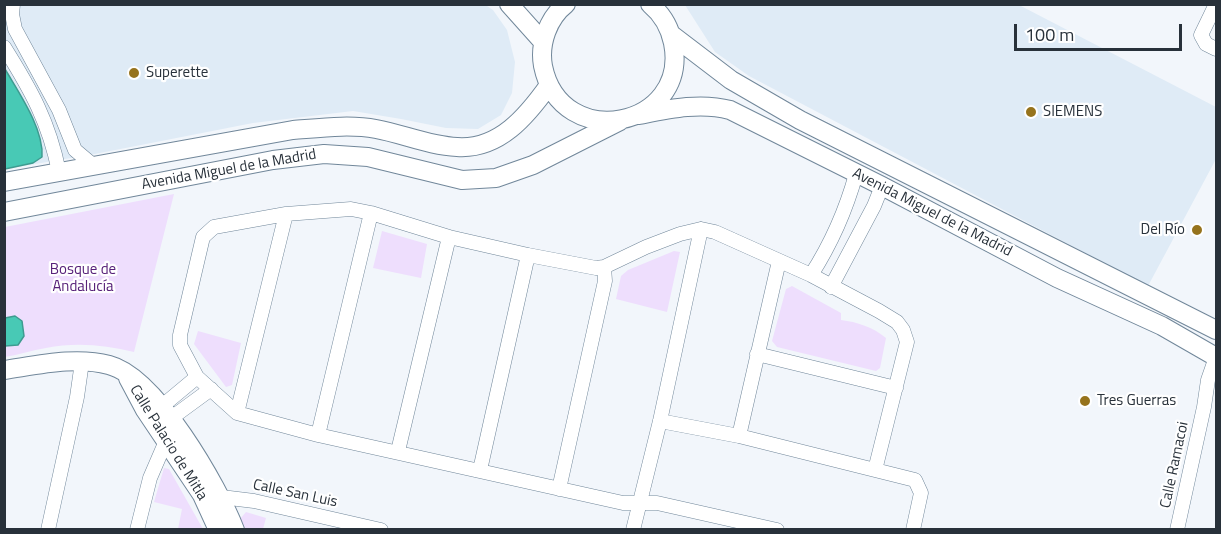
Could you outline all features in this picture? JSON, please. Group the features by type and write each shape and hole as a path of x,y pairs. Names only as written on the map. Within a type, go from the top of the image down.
{"main road":[{"path":"509,4 543,42"},
{"path":"566,4 550,24 543,42 542,64 549,85 564,105 579,115 596,121 620,121"},
{"path":"639,115 657,100 670,81 674,58 672,35 665,20 650,4"},
{"name":"Avenida Miguel de la Madrid","path":"672,35 731,80 800,120 1216,330"},
{"name":"Avenida Miguel de la Madrid","path":"4,182 293,130 317,128 373,128 447,146 471,147 504,135 524,118 549,85"},
{"name":"Avenida Miguel de la Madrid","path":"4,212 273,160 324,154 368,157 462,180 496,178 542,162 620,121 675,108 718,107 729,110 882,186 1057,278 1162,326 1216,357"},
{"path":"73,198 80,190 87,188 154,175 157,169 150,155"},
{"path":"4,370 82,362 111,366 124,371"},
{"name":"Calle Palacio de Mitla","path":"124,371 145,387 168,423 198,459 221,498 235,530"},
{"name":"Calle Palacio de Mitla","path":"124,371 145,410 168,423 218,530"}],"street":[{"path":"13,4 15,29 59,110 75,150 94,166"},
{"path":"1216,4 1201,35 1206,44 1216,50"},
{"path":"4,47 44,116 54,146 59,172"},
{"path":"811,275 844,211 856,174"},
{"path":"831,287 874,206 882,186"},
{"path":"777,530 657,503 623,503 318,435 237,413 197,377 180,345 180,335 202,237 214,227 286,214 351,209 449,237 596,268 604,267 680,234 701,229 715,232 811,275 879,311 897,322 903,330 907,342 875,470"},
{"path":"318,435 371,213"},
{"path":"237,413 286,214"},
{"path":"633,530 660,421 701,229"},
{"path":"398,451 449,237"},
{"path":"480,470 528,255"},
{"path":"739,436 779,261"},
{"path":"559,489 605,281 604,267"},
{"path":"757,354 896,388"},
{"name":"Calle Ramacoi","path":"1177,530 1208,380 1216,357"},
{"path":"48,530 77,397 82,362"},
{"path":"137,530 150,478 168,423 197,377"},
{"path":"168,423 211,389"},
{"name":"Calle Ramacoi","path":"1204,407 1216,394"},
{"path":"660,421 739,436 915,480 921,493 913,530"},
{"name":"Calle San Luis","path":"202,495 254,501 381,530"}],"shaded area":[{"path":"484,4 493,10 507,30 515,62 512,93 501,115 478,129 446,128 353,111 253,123 5,169 5,5"},
{"path":"685,5 1019,5 1216,107 1216,159 1148,286 749,76 715,52"},
{"path":"5,69 35,123 42,146 42,157 33,163 5,169"},
{"path":"15,316 22,321 24,336 18,345 5,346 5,318"}],"green space":[{"name":"Bosque de Andalucía","path":"174,194 134,352 101,346 68,345 5,357 5,227"},
{"path":"382,231 427,244 421,278 373,268"},
{"path":"674,251 680,252 667,312 616,299 621,276 628,270"},
{"path":"792,286 841,313 841,320 865,326 886,338 880,368 876,371 777,347 772,341 786,289"},
{"path":"198,331 241,343 232,385 226,387 194,344"},
{"path":"164,468 169,469 203,529 178,529 182,509 154,502"},
{"path":"246,512 266,518 263,529 245,529 240,519"}],"place":[{"name":"Superette","path":"134,73"},
{"name":"SIEMENS","path":"1031,112"},
{"name":"Del Río","path":"1197,230"},
{"name":"Tres Guerras","path":"1085,401"}]}
